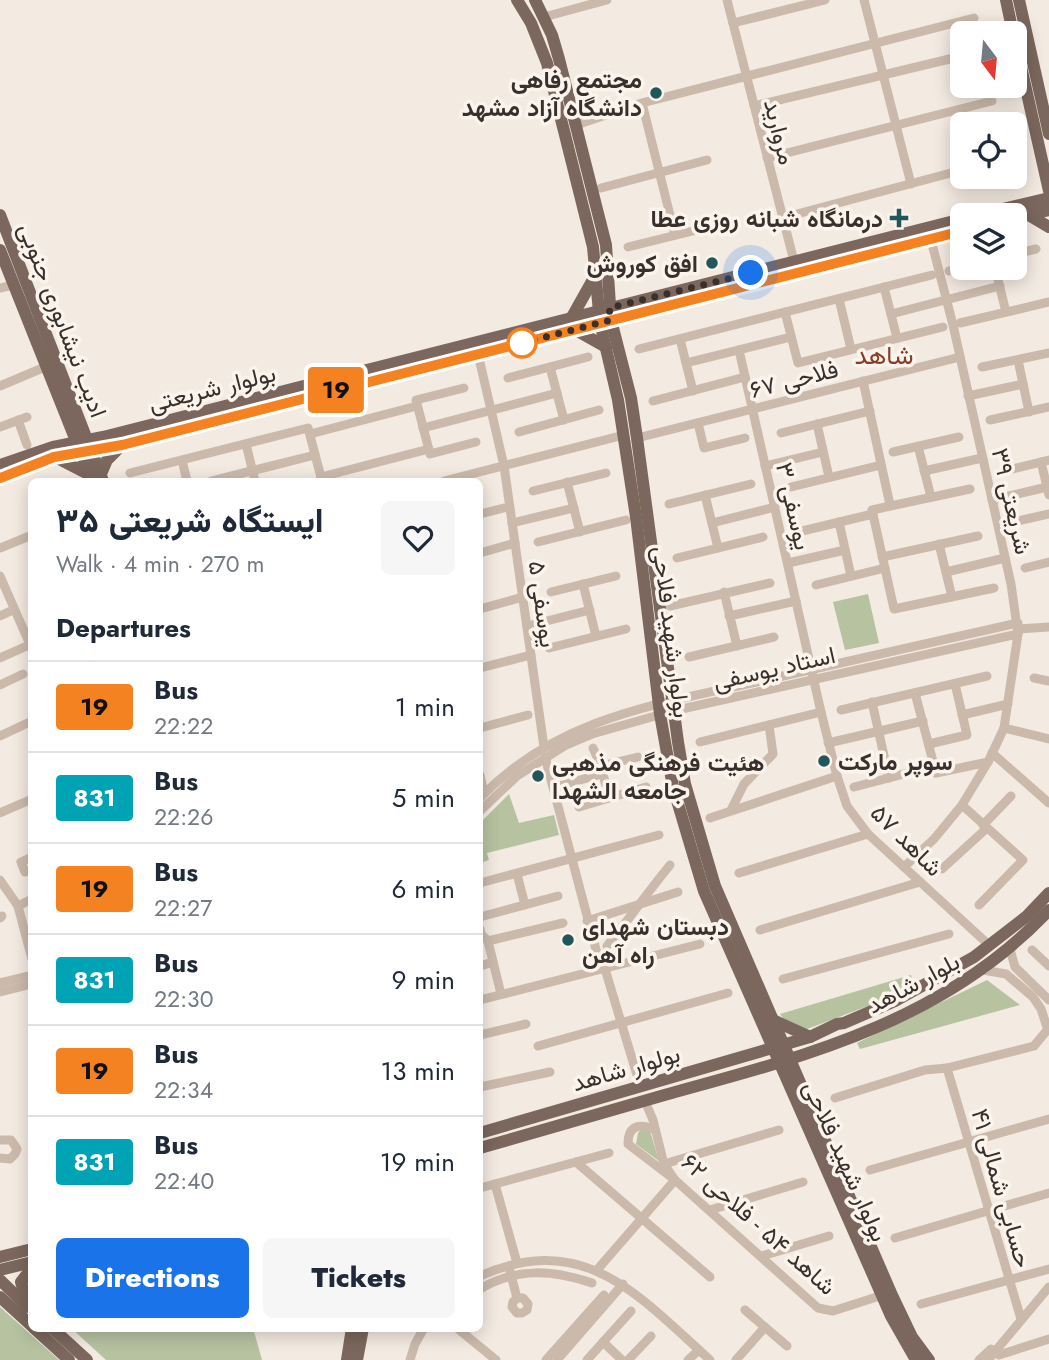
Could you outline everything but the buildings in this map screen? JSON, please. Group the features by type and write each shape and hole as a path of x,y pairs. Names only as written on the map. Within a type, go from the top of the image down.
{"main road":[{"name":"بولوار شهید فلاحی","path":"517,0 543,51 586,220 602,271"},
{"name":"بولوار شهید فلاحی","path":"535,0 559,59 606,244 602,271 605,315 666,708 715,886 775,1021 778,1046"},
{"path":"1006,0 1010,21"},
{"path":"1019,0 1049,134"},
{"path":"1027,93 1049,191"},
{"path":"1027,203 1040,184 1044,168"},
{"path":"1027,209 1049,198"},
{"path":"1027,212 1049,210"},
{"name":"ادیب نیشابوری جنوبی","path":"0,215 84,445"},
{"path":"1027,215 1049,228"},
{"path":"586,220 600,216"},
{"path":"795,267 950,222"},
{"path":"605,315 638,302 950,234"},
{"name":"ادیب نیشابوری جنوبی","path":"0,250 6,286 84,445"},
{"name":"بولوار شریعتی","path":"0,478 103,438 605,315 632,315 795,267"},
{"path":"632,315 611,344 573,323 602,271 622,295 638,302"},
{"name":"بولوار شریعتی","path":"0,465 84,445 122,445 478,354 573,323"},
{"name":"بولوار شهید فلاحی","path":"611,344 631,398 637,438 673,787 704,891 765,1032 778,1046 785,1061 887,1294 904,1342 916,1360"},
{"path":"84,445 97,478"},
{"path":"97,478 107,460 122,445"},
{"path":"54,457 97,478"},
{"name":"بلوار شاهد","path":"778,1046 810,1037 895,1001 974,957 1027,916 1049,893"},
{"name":"بلوار شاهد","path":"785,1061 848,1040 902,1016 983,970 1010,949 1049,910"},
{"path":"775,1021 810,1037"},
{"path":"757,1052 765,1043 765,1032"},
{"name":"بولوار شاهد","path":"483,1132 778,1046"},
{"name":"بولوار شاهد","path":"483,1148 785,1061"},
{"path":"0,1248 28,1248"},
{"path":"0,1257 28,1249"},
{"path":"0,1270 28,1263"},
{"path":"28,1272 22,1279 23,1293 28,1304"},
{"path":"0,1280 28,1306"},
{"name":"بولوار شهید فلاحی","path":"887,1294 929,1360"},
{"path":"0,1298 28,1323"},
{"path":"38,1332 69,1360"},
{"path":"56,1332 88,1360"},
{"path":"347,1360 351,1332"},
{"path":"357,1360 362,1332"}],"street":[{"path":"544,17 607,0"},
{"name":"مروارید","path":"727,0 795,267"},
{"path":"733,23 825,0"},
{"path":"864,0 911,184"},
{"path":"576,125 642,103 974,18"},
{"path":"754,106 950,59"},
{"path":"767,158 992,101"},
{"path":"642,103 676,236"},
{"path":"601,188 707,160"},
{"path":"782,218 950,173"},
{"path":"628,247 725,223"},
{"name":"شریعتی ۳۹","path":"904,867 934,839 962,805 1004,728 1018,628 947,299 931,240"},
{"path":"1027,251 1036,249"},
{"path":"639,349 932,275"},
{"path":"998,280 1006,312"},
{"path":"891,314 1000,286"},
{"path":"884,287 897,338"},
{"path":"839,299 851,349"},
{"path":"960,323 1049,302"},
{"path":"785,312 798,363 943,327"},
{"path":"686,363 791,337"},
{"path":"680,339 693,391"},
{"name":"یوسفی ۳","path":"739,350 821,712"},
{"path":"982,368 1049,353"},
{"name":"یوسفی ۵","path":"478,354 504,466 544,752 587,920 599,961 605,969 640,1086"},
{"path":"508,378 588,356"},
{"name":"فلاحی ۶۷","path":"637,438 960,357"},
{"path":"1018,360 1029,412"},
{"path":"0,386 45,367"},
{"path":"550,367 564,420"},
{"path":"653,401 745,377"},
{"path":"863,382 890,505"},
{"path":"968,396 1023,384"},
{"path":"130,473 309,431 464,388"},
{"path":"423,428 557,393"},
{"path":"417,403 429,452"},
{"path":"990,420 1049,407"},
{"path":"519,432 599,411"},
{"path":"781,433 870,411"},
{"path":"0,427 23,418 27,445"},
{"path":"698,423 704,448 745,438"},
{"path":"817,424 829,477"},
{"path":"309,431 321,478"},
{"path":"456,478 624,435"},
{"path":"893,452 960,437"},
{"path":"325,478 476,442"},
{"path":"246,444 254,478"},
{"path":"918,446 931,497"},
{"path":"765,466 823,452"},
{"path":"223,478 315,455"},
{"path":"925,471 982,458"},
{"path":"182,460 186,478"},
{"path":"992,500 1048,491 1045,461 1004,471"},
{"path":"791,486 881,465"},
{"path":"533,491 606,472"},
{"path":"567,482 580,531"},
{"path":"669,504 751,484"},
{"path":"802,531 838,523 890,505 970,489"},
{"path":"705,495 718,548"},
{"path":"483,513 503,508"},
{"path":"512,523 573,508"},
{"path":"712,523 775,508"},
{"path":"872,512 894,609 994,588"},
{"path":"1013,522 1049,514"},
{"path":"538,542 626,520"},
{"path":"838,523 851,576"},
{"path":"882,557 978,536"},
{"path":"0,548 28,537"},
{"path":"677,558 763,537"},
{"path":"483,552 515,543"},
{"path":"939,544 951,597"},
{"path":"788,564 845,550"},
{"path":"946,572 1005,558"},
{"path":"1024,568 1049,562"},
{"path":"816,585 886,568"},
{"path":"0,576 28,643"},
{"path":"551,592 616,576"},
{"path":"670,606 771,583"},
{"path":"583,584 596,636"},
{"path":"724,592 737,646"},
{"path":"483,608 523,597"},
{"path":"729,616 796,601"},
{"path":"0,616 13,610"},
{"path":"527,626 590,610"},
{"name":"استاد یوسفی","path":"483,794 511,768 589,725 1018,628 1049,627"},
{"path":"549,648 626,629"},
{"path":"689,657 774,637"},
{"path":"0,658 28,648"},
{"path":"483,667 531,655"},
{"path":"0,685 23,674"},
{"path":"841,710 987,676"},
{"path":"1034,678 1049,681"},
{"path":"929,744 967,735 955,684"},
{"path":"915,692 936,773 990,757 1049,803"},
{"path":"872,702 889,778"},
{"path":"962,715 1008,704"},
{"path":"700,742 821,712"},
{"name":"شاهد ۵۷","path":"821,712 847,806 868,834 989,945"},
{"path":"483,727 528,715"},
{"path":"828,743 923,722"},
{"path":"0,736 28,723"},
{"path":"732,810 744,784 773,754 769,725"},
{"path":"1004,728 1049,739"},
{"path":"593,748 609,798"},
{"name":"استاد یوسفی","path":"483,808 544,752"},
{"path":"554,787 638,757"},
{"path":"854,787 935,766"},
{"path":"710,818 837,776"},
{"path":"579,807 646,787"},
{"path":"942,869 985,827 1011,796"},
{"path":"0,813 28,801"},
{"path":"962,805 1023,860 979,905"},
{"path":"739,873 868,834"},
{"path":"483,882 659,835"},
{"path":"28,859 21,862 28,871"},
{"path":"607,946 670,865"},
{"path":"517,874 525,905"},
{"path":"0,880 18,905 28,943"},
{"path":"760,930 920,882"},
{"path":"587,920 678,892"},
{"path":"483,916 558,896"},
{"path":"18,905 28,901"},
{"path":"488,941 564,923"},
{"path":"783,979 949,934"},
{"path":"483,936 488,941 501,995"},
{"path":"483,999 699,944"},
{"path":"1010,949 1015,967 1049,1000"},
{"path":"1032,950 1049,966"},
{"path":"483,965 493,962"},
{"path":"1006,974 1015,967"},
{"path":"835,1098 925,1070 947,1068 1034,1045 1048,1029 1041,1009 1033,997 1006,974 983,970"},
{"path":"0,983 28,976"},
{"path":"0,992 28,985"},
{"path":"538,1046 728,993"},
{"path":"483,1034 526,1024"},
{"name":"حسابی شمالی ۴۱","path":"947,1068 1021,1319"},
{"path":"483,1086 550,1072"},
{"name":"شاهد ۵۴ - فلاحی ۶۲","path":"645,1101 664,1164 675,1180 818,1308 827,1312 887,1294"},
{"path":"870,1170 1049,1119"},
{"path":"597,1270 675,1180 628,1144 631,1131 637,1126 644,1125 655,1129"},
{"path":"664,1164 779,1130"},
{"path":"0,1140 11,1140 17,1149 10,1159 0,1158"},
{"path":"483,1187 609,1153"},
{"path":"576,1162 710,1277"},
{"path":"710,1210 803,1182"},
{"path":"495,1184 513,1265 511,1276 517,1298"},
{"path":"895,1238 1049,1193"},
{"path":"762,1256 829,1236"},
{"path":"483,1275 536,1260 566,1261 597,1270 624,1284 710,1360"},
{"path":"921,1304 1049,1269"},
{"path":"483,1288 511,1276 538,1272 564,1274 592,1283"},
{"path":"562,1359 624,1284"},
{"path":"988,1360 1049,1287"},
{"path":"546,1360 604,1294"},
{"path":"745,1310 787,1346"},
{"path":"587,1360 631,1311"},
{"path":"736,1360 765,1327"},
{"path":"979,1360 1011,1331"},
{"path":"410,1360 422,1332"},
{"path":"462,1332 496,1360"},
{"path":"628,1360 651,1336"},
{"path":"999,1355 1049,1339"},
{"path":"603,1342 622,1360"},
{"path":"688,1360 699,1350"}],"green space":[{"path":"868,594 879,643 845,650 833,602"},
{"path":"509,794 519,823 554,815 559,835 487,853 489,860 483,862 483,820"},
{"path":"911,975 915,988 802,1031 791,1029 780,1014"},
{"path":"987,980 1020,1005 860,1049 857,1043"},
{"path":"641,1130 650,1131 659,1161 636,1144"},
{"path":"0,1307 59,1360 0,1360"},
{"path":"75,1332 254,1332 262,1360 106,1360"}],"bus line":[{"name":"19","path":"0,478 54,457 122,445 950,234"}],"place":[{"name":"مجتمع رفاهی دانشگاه آزاد مشهد","path":"656,93"},
{"name":"درمانگاه شبانه روزی عطا","path":"899,218"},
{"name":"افق کوروش","path":"712,263"},
{"name":"سوپر مارکت","path":"824,761"},
{"name":"هئیت فرهنگی مذهبی جامعه الشهدا","path":"538,776"},
{"name":"دبستان شهدای راه آهن","path":"568,940"}],"district":[{"name":"شاهد","path":"884,355"}],"route":[{"path":"522,343 611,320 609,308 751,273"}]}
